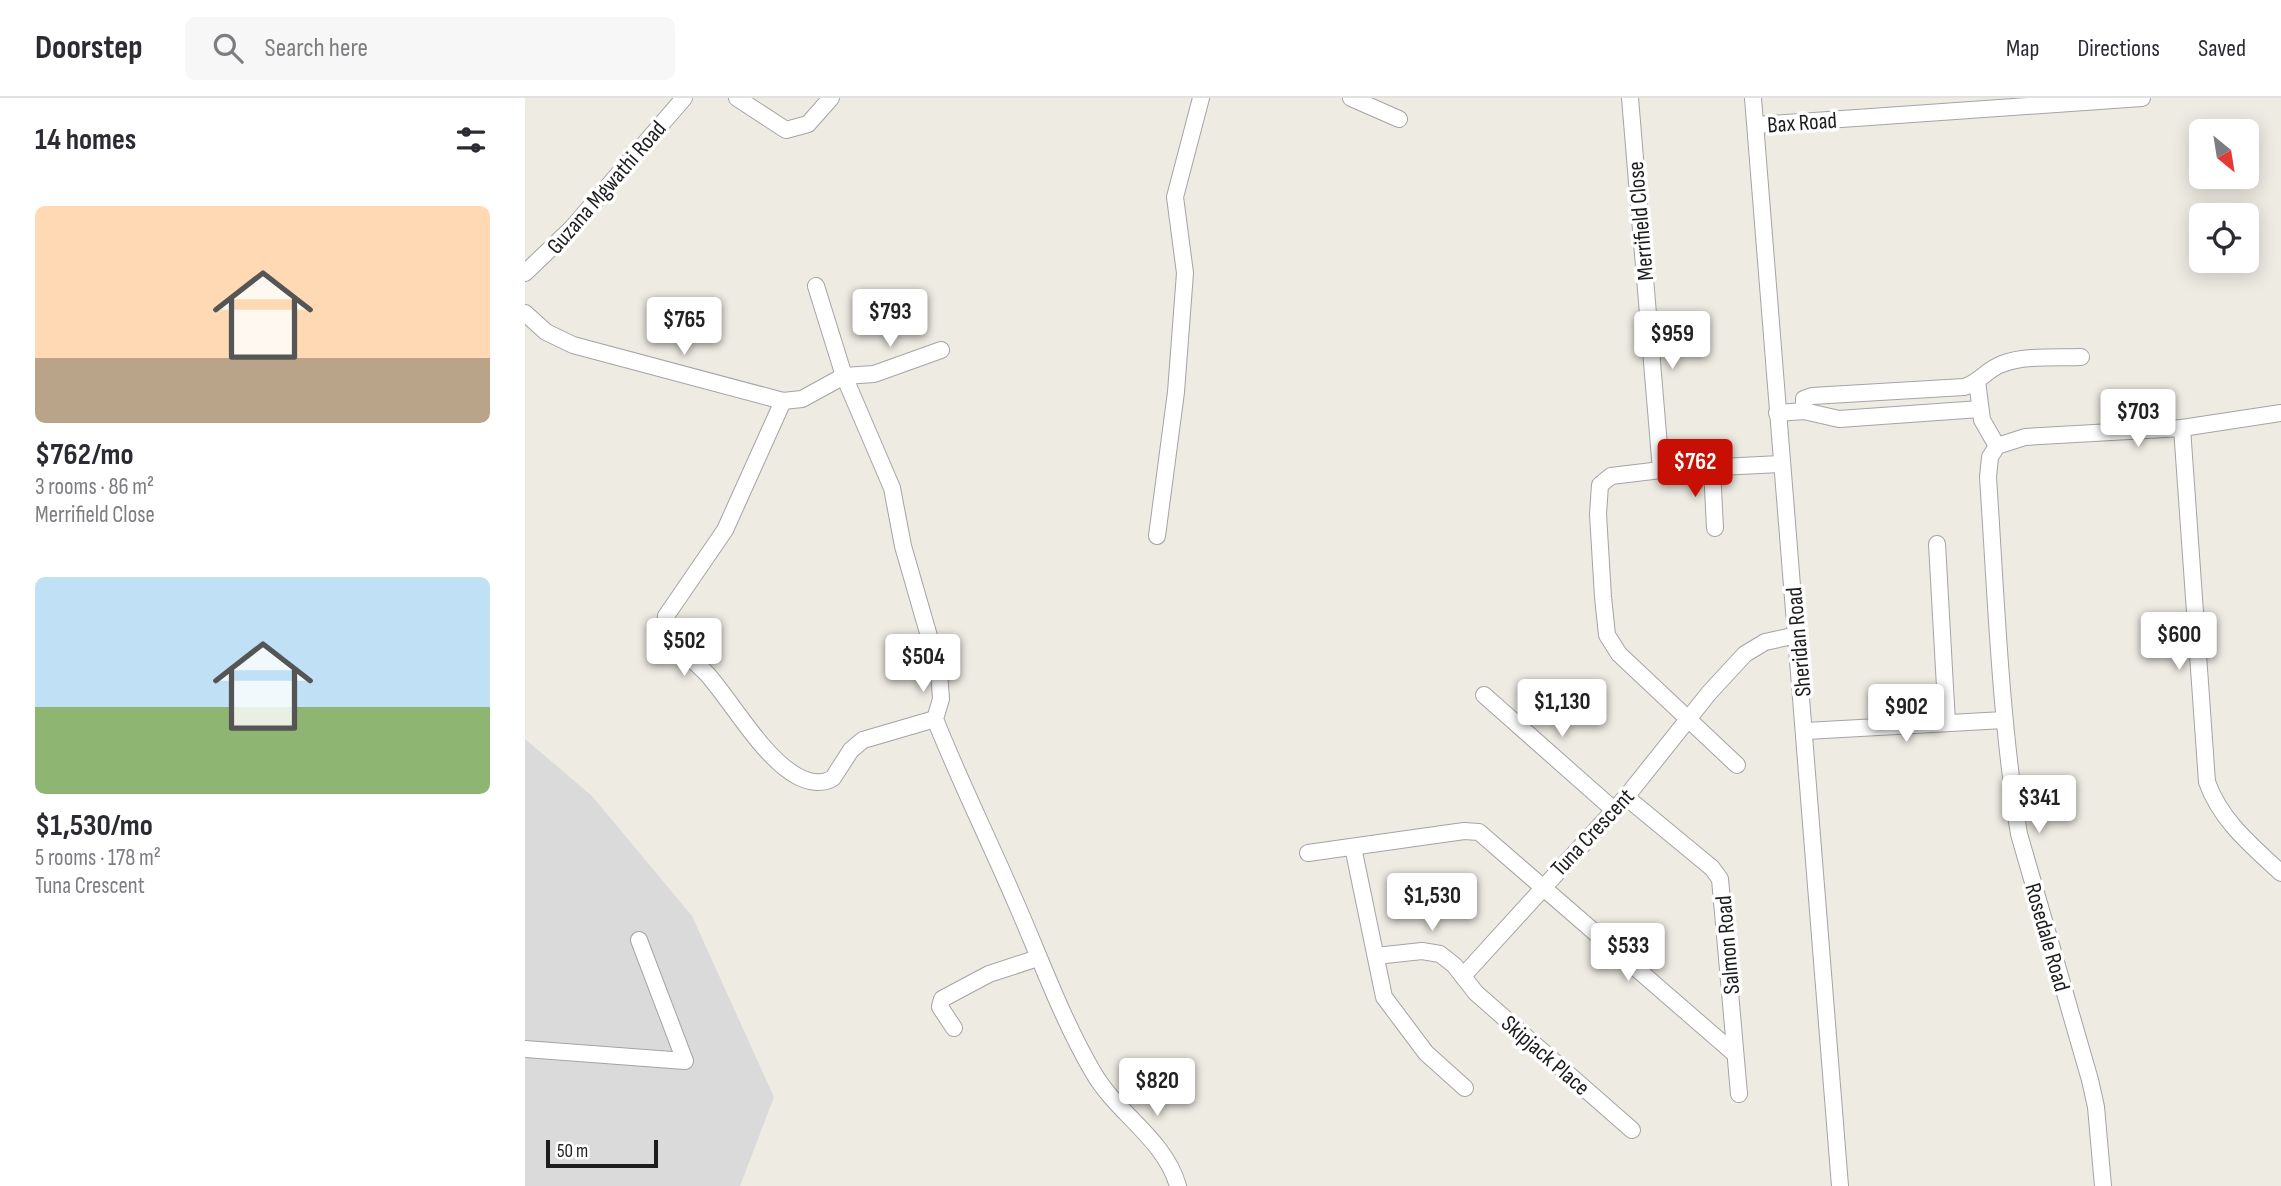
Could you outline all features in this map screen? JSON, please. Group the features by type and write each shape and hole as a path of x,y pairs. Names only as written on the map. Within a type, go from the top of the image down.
{"street":[{"name":"Guzana Mgwathi Road","path":"525,273 572,228 684,98"},
{"path":"737,98 786,131 808,124 831,98"},
{"path":"1351,98 1399,119"},
{"name":"Merrifield Close","path":"1630,98 1661,470"},
{"name":"Sheridan Road","path":"1753,98 1777,413 1806,731 1840,1186"},
{"name":"Bax Road","path":"1756,125 1994,103 2141,98"},
{"path":"1157,536 1176,392 1185,273 1175,197 1197,100"},
{"path":"816,286 845,376 879,455 897,506 903,545 939,671 941,699 935,719 1038,958 1094,1073 1113,1101 1155,1142 1169,1163 1178,1186"},
{"path":"525,313 547,332 573,345 694,380 783,401 802,399 845,376 874,374 941,350"},
{"path":"1804,411 1804,399 1812,396 1964,387 1977,381 1993,368 2010,361 2081,357"},
{"path":"1977,381 1980,409 1986,430 1997,446 2025,437 2182,428 2281,413"},
{"path":"783,401 725,530 666,616 664,629 786,768 809,781 820,782 833,778 851,750 871,735 935,719"},
{"path":"1777,413 1804,411 1839,419 1980,409"},
{"path":"2182,428 2207,782 2214,802 2227,820 2281,873"},
{"name":"Rosedale Road","path":"1997,446 1990,457 1988,477 2004,720 2019,834 2096,1107 2103,1186"},
{"path":"1737,765 1612,645 1607,635 1598,514 1600,485 1611,477 1661,470 1782,464"},
{"path":"1712,468 1715,528"},
{"path":"1937,544 1947,723"},
{"name":"Tuna Crescent","path":"1463,976 1543,885 1626,797 1745,654 1765,642 1797,635"},
{"path":"1485,695 1614,810"},
{"path":"1806,731 2004,720"},
{"name":"Salmon Road","path":"1626,797 1712,868 1720,879 1739,1094"},
{"path":"1308,853 1464,831 1479,832 1735,1054"},
{"path":"1353,847 1380,984 1389,1005 1426,1053 1465,1088"},
{"path":"525,1049 685,1061 639,940"},
{"path":"1376,956 1433,952 1447,959 1463,976"},
{"path":"954,1028 940,1007 942,999 989,974 1038,958"},
{"name":"Skipjack Place","path":"1463,976 1476,993 1632,1130"}],"shaded area":[{"path":"525,739 592,796 692,916 774,1097 740,1186 525,1186"}]}
